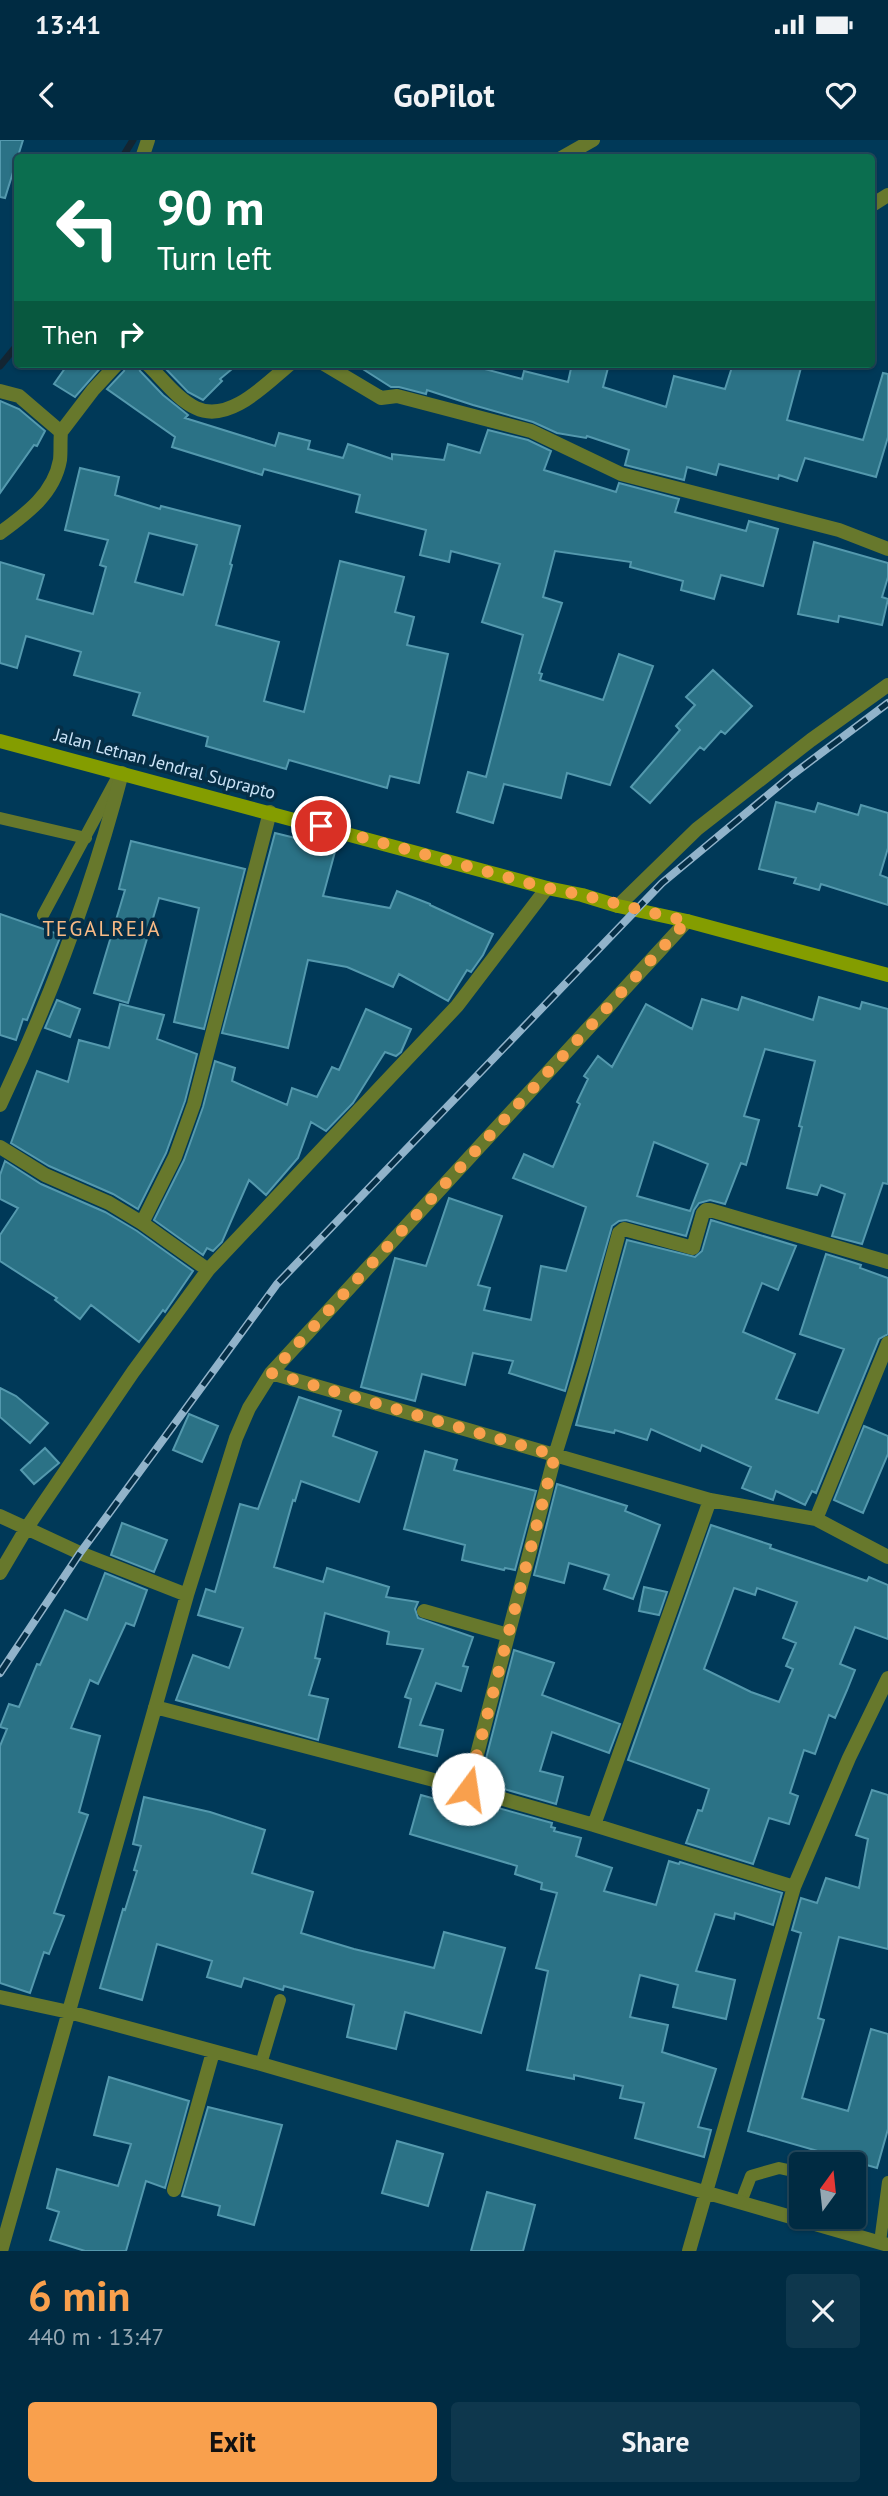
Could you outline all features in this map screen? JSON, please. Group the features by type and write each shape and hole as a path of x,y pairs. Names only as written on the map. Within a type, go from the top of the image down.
{"main road":[{"name":"Jalan Letnan Jendral Suprapto","path":"0,741 547,888 687,921 888,975"}],"street":[{"path":"568,154 593,140"},
{"path":"0,533 26,514 55,479 60,458 61,435 93,390 113,368"},
{"path":"151,368 188,403 209,411 236,406 285,368"},
{"path":"331,368 381,398 397,396 531,431 621,474 839,530 888,549"},
{"path":"0,391 19,396 61,435"},
{"path":"618,906 697,830 811,740 888,685"},
{"path":"0,1105 66,954 93,878 121,773"},
{"path":"142,1223 175,1157 194,1104 271,812"},
{"path":"0,1573 26,1529 133,1372 208,1270 457,1006 547,888"},
{"path":"1,2251 187,1595 236,1438 249,1408 271,1373 687,921"},
{"path":"0,1147 45,1175 110,1203 208,1270"},
{"path":"468,1789 555,1455 620,1230 693,1248 703,1213 710,1210 888,1262"},
{"path":"816,1520 888,1343"},
{"path":"271,1373 710,1500 816,1520 888,1556"},
{"path":"594,1825 710,1500"},
{"path":"0,1516 187,1595"},
{"path":"425,1611 508,1635"},
{"path":"689,2251 794,1887 849,1758 888,1678"},
{"path":"155,1707 468,1789 794,1887"},
{"path":"0,1997 69,2012 261,2064 884,2244"},
{"path":"174,2190 213,2052"}],"lane":[{"path":"43,915 121,773"},
{"path":"0,818 86,838"},
{"path":"261,2064 281,2000"},
{"path":"741,2202 751,2176 779,2168 789,2170"},
{"path":"884,2244 888,2182"}],"building":[{"path":"0,140 23,140 19,154 14,154 14,169 5,198 0,197"},
{"path":"65,368 100,368 75,397 54,384"},
{"path":"125,368 139,368 163,395 188,415 185,418 275,446 279,433 310,441 308,449 343,458 348,444 392,459 392,454 444,460 448,444 480,453 488,430 528,440 551,451 544,470 616,492 619,483 679,499 675,512 746,531 749,521 778,529 763,586 721,575 714,599 681,590 683,581 630,567 631,562 555,551 543,597 562,603 539,673 542,674 540,680 603,700 619,654 653,666 610,785 567,773 561,798 504,784 493,823 457,812 468,772 486,777 523,635 482,622 500,564 451,551 449,562 420,555 426,530 356,512 360,495 264,469 262,475 172,447 175,437 107,389"},
{"path":"165,368 233,368 203,400 188,392"},
{"path":"361,368 481,368 522,379 524,371 568,382 571,368 608,368 603,387 666,407 674,376 725,389 732,368 801,368 787,420 863,440 883,373 888,374 888,437 876,477 805,458 797,481 719,464 716,475 687,467 684,480 625,465 629,450 587,436 557,433 533,422 427,390 426,394 391,387"},
{"path":"0,401 19,409 45,431 37,446 34,445 0,493"},
{"path":"80,468 119,477 115,495 160,509 161,506 240,526 216,625 279,642 264,701 304,712 340,561 404,577 395,612 414,617 407,645 448,654 419,783 390,776 387,788 289,760 286,769 206,746 208,737 133,715 140,693 74,675 81,652 26,636 17,668 0,663 0,562 44,575 37,599 93,614 106,567 100,565 108,540 65,530","holes":["149,533 197,545 183,595 135,582"]},
{"path":"814,542 888,563 888,577 882,597 888,599 882,625 839,616 838,622 798,614"},
{"path":"713,670 752,706 725,734 721,731 704,750 700,747 650,803 631,787 680,730 676,726 695,705 686,697"},
{"path":"776,802 815,812 818,803 858,815 861,805 888,813 888,848 880,875 888,878 888,905 821,884 819,890 794,883 796,878 759,869"},
{"path":"275,833 336,848 323,896 390,908 397,891 493,934 483,955 471,972 467,970 448,1001 399,974 393,987 347,967 308,960 288,1048 222,1033"},
{"path":"131,841 245,869 204,1029 174,1022 199,908 159,898 128,1003 94,993 125,890 119,889"},
{"path":"0,914 61,935 27,1020 23,1019 16,1040 0,1035"},
{"path":"742,997 813,1020 819,997 860,1009 862,1002 888,1009 888,1184 883,1183 862,1244 832,1236 845,1194 821,1185 817,1195 787,1188 815,1061 765,1049 744,1116 759,1120 746,1165 741,1163 725,1204 710,1200 699,1203 686,1236 626,1220 612,1226 565,1391 509,1373 513,1361 473,1353 465,1385 422,1374 415,1401 361,1387 395,1258 426,1266 449,1198 502,1216 478,1285 490,1288 484,1310 531,1320 541,1266 566,1271 586,1207 513,1178 524,1154 553,1167 580,1104 577,1102 588,1079 584,1076 598,1056 612,1067 646,1004 692,1029 702,999 738,1010","holes":["654,1142 708,1164 690,1211 637,1196"]},
{"path":"57,1000 80,1009 70,1037 45,1028"},
{"path":"120,1004 164,1015 157,1039 197,1054 185,1101 166,1153 138,1209 113,1194 49,1166 11,1143 37,1071 68,1082 79,1040 109,1048"},
{"path":"366,1009 411,1029 401,1052 396,1056 385,1052 353,1103 326,1131 311,1122 298,1158 266,1195 249,1180 222,1242 213,1251 207,1248 203,1255 154,1220 184,1160 203,1107 215,1061 235,1068 232,1081 287,1105 292,1088 317,1097 332,1067 339,1070"},
{"path":"5,1161 41,1184 105,1212 193,1271 165,1312 163,1310 139,1342 91,1305 80,1319 55,1300 57,1298 0,1261 0,1235 18,1208 0,1199 0,1175"},
{"path":"711,1220 796,1246 778,1290 762,1283 743,1332 795,1354 776,1399 818,1413 844,1349 800,1334 826,1254 861,1265 860,1268 888,1278 888,1334 879,1339 816,1493 812,1491 805,1505 776,1491 773,1500 742,1488 751,1467 702,1445 700,1451 651,1429 647,1440 615,1430 614,1433 576,1425 627,1240 695,1257 702,1251"},
{"path":"0,1388 16,1396 48,1423 30,1443 0,1417"},
{"path":"299,1397 341,1411 333,1436 377,1452 359,1502 301,1481 274,1567 323,1582 327,1568 389,1587 386,1597 418,1602 415,1609 418,1618 473,1637 463,1666 468,1667 461,1691 436,1683 420,1725 443,1730 437,1756 399,1747 411,1699 405,1697 423,1649 387,1644 389,1632 325,1613 315,1658 320,1659 309,1695 328,1699 318,1740 176,1700 193,1655 229,1668 243,1628 198,1615 206,1589 215,1592 240,1504 258,1509"},
{"path":"189,1414 218,1426 202,1462 173,1450"},
{"path":"864,1426 888,1436 888,1454 863,1513 834,1500"},
{"path":"45,1448 59,1463 34,1484 21,1470"},
{"path":"425,1451 457,1460 454,1470 536,1491 515,1570 462,1560 465,1545 404,1529"},
{"path":"557,1484 627,1506 625,1511 660,1525 633,1599 604,1589 609,1575 569,1563 564,1583 534,1575"},
{"path":"122,1523 167,1540 154,1572 111,1555"},
{"path":"711,1525 867,1581 869,1577 888,1585 888,1639 855,1627 840,1664 855,1670 835,1718 829,1715 815,1754 804,1750 790,1793 798,1796 789,1824 769,1818 753,1864 686,1843 698,1810 702,1811 709,1789 628,1760","holes":["734,1588 755,1595 757,1588 797,1602 783,1638 796,1643 786,1666 793,1669 779,1702 751,1692 704,1669"]},
{"path":"105,1573 147,1590 134,1626 126,1623 98,1684 90,1680 71,1728 100,1736 79,1812 88,1815 54,1913 64,1916 49,1954 44,1952 30,1993 0,1983 0,1746 7,1729 0,1727 9,1704 19,1707 37,1664 40,1665 65,1610 87,1620"},
{"path":"644,1587 667,1592 659,1615 639,1611"},
{"path":"514,1650 554,1663 542,1695 620,1724 609,1753 552,1732 540,1771 563,1777 556,1804 480,1782"},
{"path":"872,1790 888,1795 888,1949 839,1937 818,2018 824,2020 802,2098 848,2111 871,2029 888,2034 888,2129 877,2168 866,2165 866,2152 821,2152 748,2131 801,1933 792,1930 801,1898 817,1903 826,1878 859,1888 868,1839 856,1835"},
{"path":"421,1795 464,1807 466,1799 552,1823 554,1831 581,1838 576,1856 612,1868 604,1891 656,1905 669,1861 782,1893 773,1925 735,1913 734,1919 715,1914 696,1971 735,1980 726,2019 673,2007 678,1985 640,1975 630,2017 668,2025 662,2052 716,2069 698,2127 711,2130 704,2157 635,2138 644,2103 620,2098 623,2086 574,2075 574,2079 527,2070 548,1971 536,1968 557,1893 541,1889 542,1883 515,1874 517,1866 410,1834"},
{"path":"144,1797 210,1812 265,1830 252,1873 313,1892 301,1933 434,1968 444,1932 505,1948 481,2033 405,2012 396,2049 347,2037 354,2005 284,1986 283,1990 244,1978 241,1987 207,1977 212,1961 157,1944 142,2000 100,1988 137,1871 134,1870 141,1846 133,1844"},
{"path":"109,2077 189,2101 165,2188 146,2181 126,2251 85,2251 50,2240 59,2212 47,2208 57,2169 118,2186 131,2144 94,2135"},
{"path":"208,2107 282,2125 254,2225 218,2215 220,2206 182,2196"},
{"path":"397,2141 443,2154 428,2206 382,2193"},
{"path":"487,2192 535,2205 523,2251 471,2251"}],"waterway":[{"path":"124,154 133,140"},
{"path":"0,366 14,349"}],"railway":[{"path":"0,1673 80,1553 277,1284 662,883 792,775 888,703"}],"district":[{"name":"TEGALREJA","path":"102,929"}],"route":[{"path":"321,826 547,888 687,921 271,1373 555,1455 468,1789"}]}
